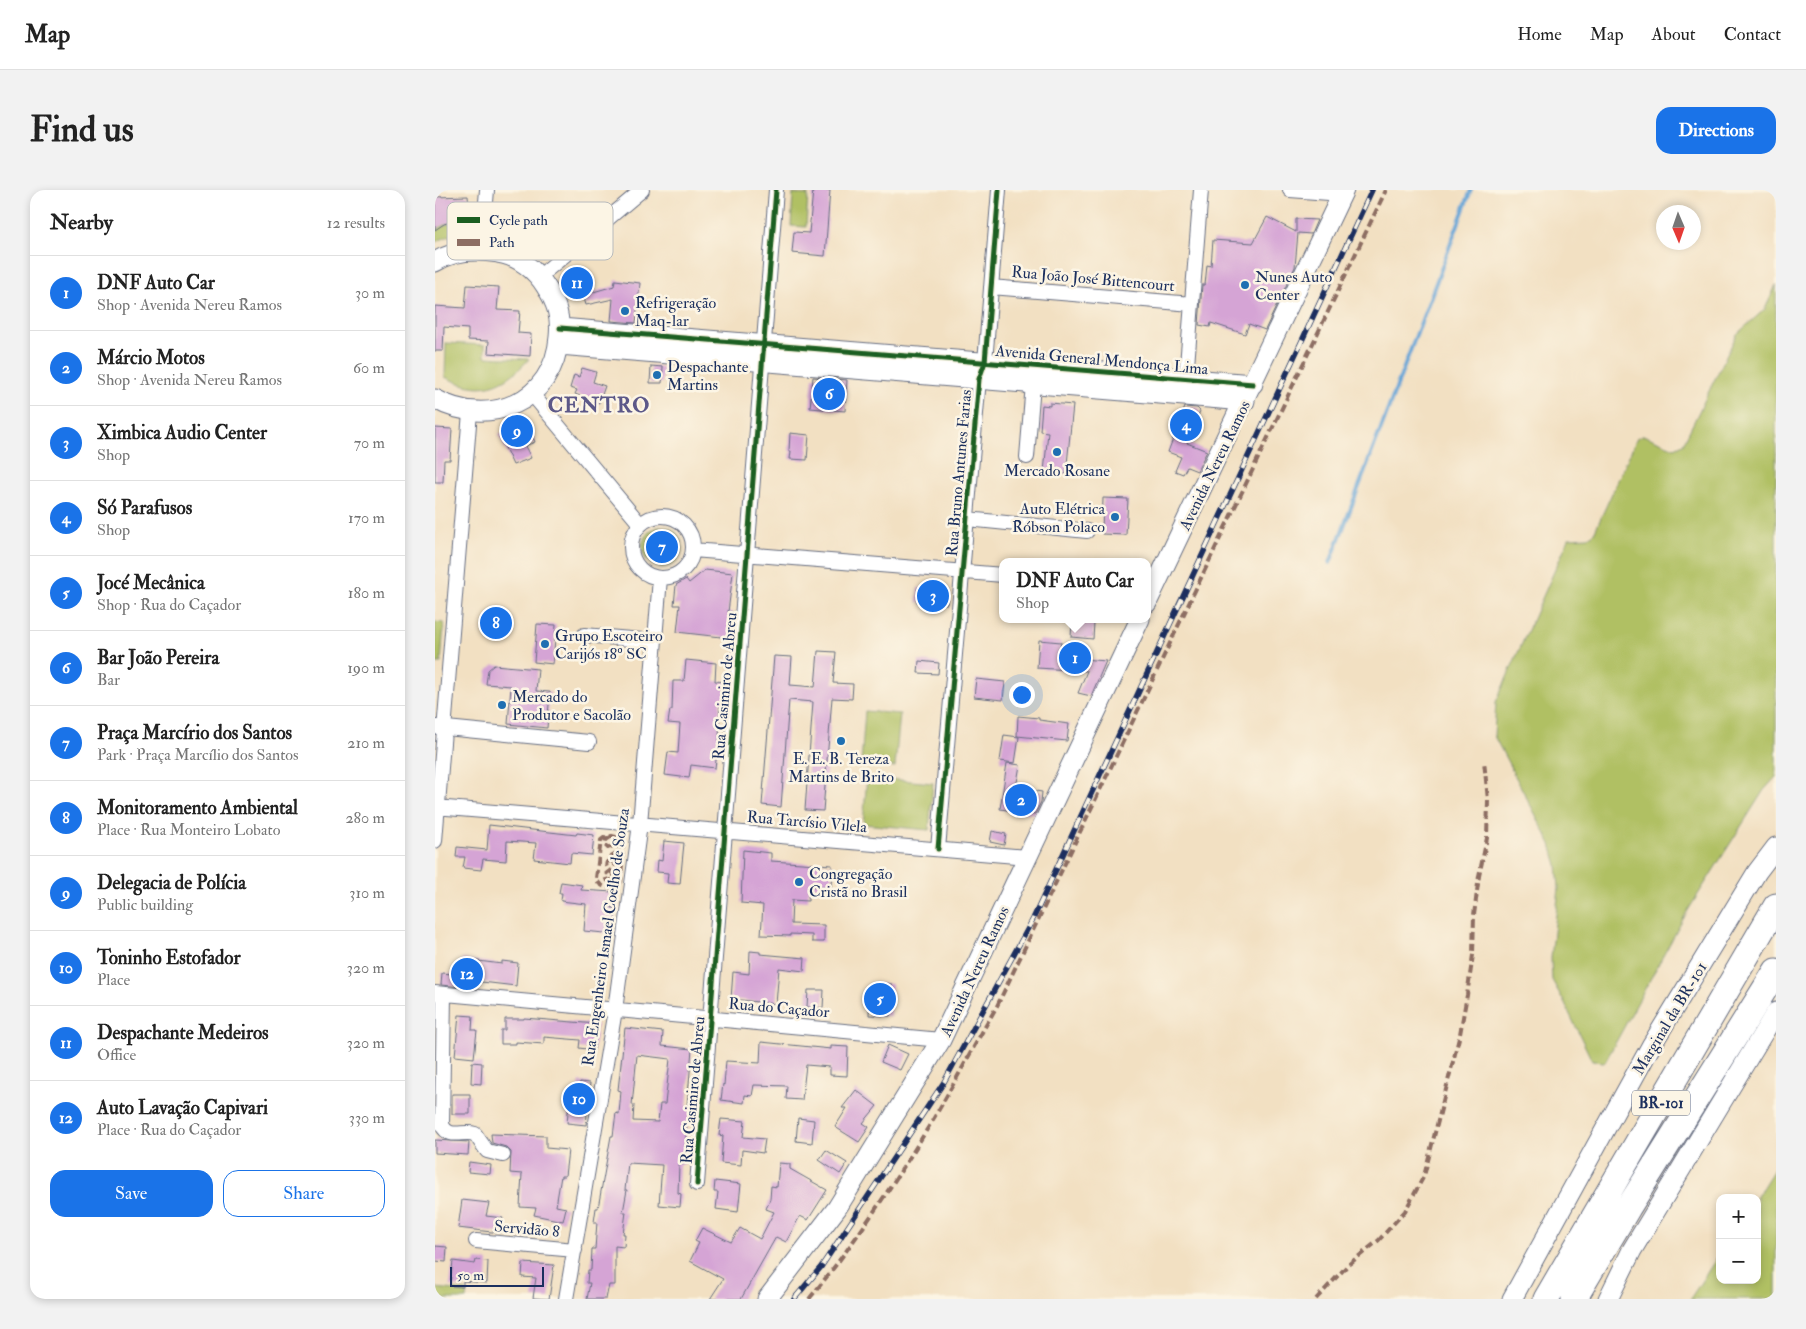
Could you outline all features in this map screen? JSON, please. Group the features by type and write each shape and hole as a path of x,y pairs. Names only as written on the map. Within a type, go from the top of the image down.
{"highway":[{"name":"BR-101","path":"1546,1299 1776,906"},
{"name":"BR-101","path":"1574,1299 1628,1208 1776,971"},
{"path":"1537,1299 1570,1257"}],"main road":[{"name":"Avenida Nereu Ramos","path":"1151,591 1249,392 1343,192"},
{"path":"435,262 447,257"},
{"path":"435,398 449,407 470,412 493,411 514,405 532,394 546,378 555,363 559,336 559,312 551,294 539,276 517,260"},
{"name":"Avenida General Mendonça Lima","path":"559,336 982,371 1186,378 1249,392"},
{"name":"Avenida General Mendonça Lima","path":"982,371 1033,384 1249,392"},
{"name":"Avenida Nereu Ramos","path":"767,1299 837,1208 941,1040 1138,623"},
{"name":"Marginal da BR-101","path":"1512,1299 1651,1046 1757,872 1776,847"},
{"path":"1607,1299 1632,1250 1776,1012"}],"street":[{"path":"613,214 642,190"},
{"name":"Rua Casimiro de Abreu","path":"697,1184 776,190"},
{"name":"Rua Bruno Antunes Farias","path":"938,849 962,572 999,190"},
{"path":"1186,378 1201,190"},
{"path":"1290,190 1343,192"},
{"path":"539,276 558,260"},
{"name":"Rua João José Bittencourt","path":"991,287 1192,304"},
{"path":"1027,457 1033,384"},
{"path":"532,394 640,524"},
{"path":"435,841 440,727 470,412"},
{"path":"658,516 669,517 679,521 687,528 692,537 693,550 691,560 683,570 672,577 659,578 649,576 641,571 631,553 631,543 634,533 640,524 658,516"},
{"path":"967,519 1087,531"},
{"path":"693,550 999,575"},
{"name":"Rua Engenheiro Ismael Coelho de Souza","path":"566,1299 615,1010 640,824 659,578"},
{"path":"583,635 654,641"},
{"path":"440,727 589,742"},
{"name":"Rua Tarcísio Vilela","path":"436,807 1027,857"},
{"path":"439,993 442,1126 450,1134 475,1134 487,1151 503,1155"},
{"name":"Rua do Caçador","path":"439,993 941,1040"},
{"name":"Servidão 8","path":"476,1241 575,1250"}],"green space":[{"path":"793,194 808,195 806,227 791,226"},
{"path":"447,224 447,237 435,242 435,231"},
{"path":"1776,285 1776,777 1764,790 1687,912 1605,1062 1592,1061 1552,980 1551,958 1559,888 1557,865 1551,844 1494,736 1496,702 1569,538 1588,537 1594,533 1637,438 1643,435 1675,448 1683,444 1737,334 1765,309"},
{"path":"446,343 485,345 485,357 529,359 510,377 500,382 490,386 469,386 445,377"},
{"path":"666,527 673,530 679,536 682,547 681,555 673,564 666,567 658,567 651,564 643,555 642,543 645,536 654,528"},
{"path":"435,622 444,623 441,663 435,663"},
{"path":"865,711 900,714 895,767 861,764"},
{"path":"867,777 933,783 929,830 863,824"},
{"path":"1776,1166 1776,1299 1690,1299 1716,1259 1716,1284 1761,1284 1761,1194 1758,1194"},
{"path":"435,1288 467,1291 466,1299 435,1299"}],"building":[{"path":"813,190 830,190 825,256 792,253 794,232 809,233"},
{"path":"468,196 469,202 447,202 447,223 435,230 435,197"},
{"path":"1267,217 1296,232 1296,219 1317,220 1311,234 1298,233 1295,267 1265,330 1249,324 1245,334 1211,323 1210,327 1199,325 1202,285 1205,285 1207,265 1211,266 1213,240 1253,243"},
{"path":"578,270 588,291 576,297 566,276"},
{"name":"Refrigeração Maq-lar","path":"615,280 640,283 636,323 611,321 613,299 586,305 583,295 614,286"},
{"path":"467,285 499,287 497,310 520,311 518,333 531,334 530,356 488,353 489,341 468,340 468,329 444,327 443,351 435,351 435,306 465,308"},
{"name":"Despachante Martins","path":"651,366 663,367 662,383 650,383"},
{"path":"582,368 596,372 593,382 605,386 599,403 575,394 577,390 570,388 574,375 579,377"},
{"path":"813,377 847,380 845,411 810,408"},
{"name":"Mercado Rosane","path":"1050,403 1073,405 1066,474 1044,472 1048,432 1040,431 1042,405 1050,406"},
{"path":"1185,407 1197,408 1200,411 1187,443 1207,451 1197,471 1187,467 1183,474 1175,471 1181,457 1168,452"},
{"path":"517,422 520,427 527,423 535,442 525,446 531,458 513,465 499,435 509,431 507,427"},
{"path":"435,428 452,429 450,460 444,460 443,482 435,482"},
{"path":"790,433 809,435 807,460 790,459"},
{"name":"Auto Elétrica Róbson Polaco","path":"1103,498 1128,499 1126,535 1102,534"},
{"path":"705,570 733,573 728,612 732,612 730,638 677,632 680,605 674,605 676,585 686,579 689,583"},
{"path":"918,588 948,590 947,604 917,602"},
{"path":"1072,623 1094,623 1093,639 1071,637"},
{"name":"Grupo Escoteiro Carijós 18º SC","path":"537,624 556,625 553,664 534,662"},
{"path":"1039,640 1061,642 1059,657 1106,661 1091,696 1078,693 1087,671 1037,668"},
{"path":"818,651 836,652 833,683 853,684 852,699 832,698 823,811 805,810 813,702 789,700 781,807 762,805 774,656 792,657 790,685 815,687"},
{"path":"686,660 716,663 715,681 726,682 725,703 720,703 719,745 715,768 691,765 689,778 665,775 668,752 678,753 680,724 668,723 670,710 672,710 673,681 684,681"},
{"path":"919,661 939,663 938,674 918,673"},
{"path":"494,665 538,669 536,691 550,692 547,728 508,724 511,686 486,684 488,670"},
{"path":"976,679 1005,682 1003,700 974,697"},
{"path":"1018,716 1069,724 1067,741 1017,736"},
{"path":"1004,735 1019,737 1015,763 1000,761"},
{"path":"1007,763 1020,765 1016,788 1042,792 1041,802 1035,814 1000,809"},
{"path":"489,825 576,835 577,833 594,835 592,855 571,853 570,863 534,859 536,843 507,841 506,861 483,859 481,870 463,868 465,857 456,857 457,847 487,850"},
{"path":"992,831 1006,834 1004,845 990,842"},
{"path":"664,841 684,843 680,884 667,883 668,873 657,872 658,860 662,861"},
{"path":"743,850 771,853 771,861 832,865 831,888 809,886 808,901 792,900 791,924 824,925 824,942 812,942 812,935 761,935 763,905 741,903"},
{"path":"561,882 582,885 581,890 613,892 612,908 616,908 614,934 584,931 586,904 561,901 562,893 559,893"},
{"path":"750,951 760,952 760,954 805,958 804,971 779,968 776,1004 731,999 733,972 749,974"},
{"path":"462,959 502,964 502,961 518,963 516,986 473,981 472,988 441,985 442,973 461,975"},
{"path":"870,983 892,984 890,1016 869,1015"},
{"path":"808,990 824,990 823,1008 807,1007"},
{"path":"459,1015 473,1016 472,1030 477,1030 474,1058 455,1056"},
{"path":"524,1018 597,1024 594,1050 579,1048 580,1040 544,1037 544,1044 516,1042 516,1044 501,1044 501,1030 505,1030 505,1019"},
{"path":"625,1028 663,1032 662,1046 692,1049 687,1106 691,1106 689,1122 687,1122 684,1164 679,1164 678,1193 681,1194 680,1207 659,1205 662,1165 628,1163 625,1190 627,1190 623,1212 626,1212 623,1234 625,1234 624,1247 615,1246 615,1285 609,1285 606,1299 587,1299 590,1283 587,1283 588,1270 591,1270 592,1249 595,1249 597,1222 594,1222 596,1208 598,1208 616,1113 619,1114 621,1091 618,1090","holes":["637,1055 670,1059 665,1104 660,1104 658,1122 633,1121 634,1105 632,1105"]},
{"path":"761,1042 831,1049 831,1046 848,1047 847,1076 830,1075 830,1067 806,1065 802,1100 786,1099 787,1086 754,1085 752,1096 745,1095 744,1103 721,1100 726,1061 760,1063"},
{"path":"888,1045 908,1054 900,1070 881,1062"},
{"path":"472,1062 482,1063 481,1084 471,1083"},
{"path":"580,1082 590,1083 586,1125 567,1123 570,1092 578,1093"},
{"path":"856,1090 877,1106 863,1123 869,1127 859,1142 835,1127 847,1108 842,1108"},
{"path":"452,1094 470,1094 470,1114 452,1114"},
{"path":"798,1118 814,1120 812,1143 796,1141"},
{"path":"721,1119 745,1121 743,1137 765,1139 763,1153 742,1150 741,1165 721,1163 723,1136 719,1135"},
{"path":"491,1134 546,1136 546,1148 568,1150 565,1176 561,1176 556,1206 566,1208 563,1221 534,1215 536,1208 520,1207 522,1174 510,1173 511,1152 506,1147 492,1143"},
{"path":"435,1140 469,1142 468,1155 435,1153"},
{"path":"826,1150 847,1163 840,1174 819,1160"},
{"path":"469,1162 491,1165 490,1174 468,1172"},
{"path":"779,1163 790,1164 790,1169 827,1190 808,1220 800,1216 786,1242 776,1237 741,1299 710,1299 723,1279 690,1261 699,1243 695,1241 702,1228 731,1242 740,1228 760,1239 774,1212 766,1209 770,1199 771,1186 777,1187"},
{"path":"715,1181 741,1184 738,1212 716,1209 718,1192 714,1192"},
{"path":"462,1200 489,1203 486,1216 503,1218 500,1233 458,1228"},
{"path":"435,1246 447,1247 446,1262 435,1261"},
{"path":"476,1260 488,1261 487,1283 463,1281 463,1287 450,1286 453,1261 475,1264"},
{"path":"523,1263 554,1265 549,1299 533,1298 536,1278 522,1277"}],"waterway":[{"path":"1330,563 1471,190"}],"railway":[{"path":"794,1299 821,1267 944,1082 1033,919 1372,190"}],"marked path":[{"path":"809,1299 854,1240 910,1157 997,1006 1386,190"},
{"path":"1316,1299 1348,1265 1379,1240 1405,1211 1424,1176 1460,1034 1473,955 1474,915 1479,876 1487,838 1488,800 1484,761"},
{"path":"612,836 620,838 623,843 621,881 615,886 608,887 600,885 596,878 601,840 612,836"},
{"path":"611,860 615,864 612,869 611,870 609,871 605,875 609,881 614,876 612,872 610,871 609,869 607,868 606,864 611,860 611,857 618,853 619,848 618,844 608,848 605,845 606,840 612,836"}],"cycle path":[{"path":"697,1184 776,190"},
{"path":"938,849 979,379 985,362 999,190"},
{"path":"560,328 1253,384"}],"place":[{"name":"Despachante Medeiros","path":"577,283"},
{"name":"Nunes Auto Center","path":"1245,285"},
{"name":"Refrigeração Maq-lar","path":"625,311"},
{"name":"Despachante Martins","path":"657,375"},
{"name":"Bar João Pereira","path":"829,394"},
{"name":"Só Parafusos","path":"1186,425"},
{"name":"Delegacia de Polícia","path":"517,431"},
{"name":"Mercado Rosane","path":"1057,452"},
{"name":"Auto Elétrica Róbson Polaco","path":"1115,517"},
{"name":"Praça Marcírio dos Santos","path":"662,547"},
{"name":"Ximbica Audio Center","path":"933,596"},
{"name":"Monitoramento Ambiental","path":"496,623"},
{"name":"Grupo Escoteiro Carijós 18º SC","path":"545,644"},
{"name":"DNF Auto Car","path":"1075,658"},
{"name":"Mercado do Produtor e Sacolão","path":"502,705"},
{"name":"E. E. B. Tereza Martins de Brito","path":"841,741"},
{"name":"Márcio Motos","path":"1021,800"},
{"name":"Congregação Cristã no Brasil","path":"799,882"},
{"name":"Auto Lavação Capivari","path":"467,974"},
{"name":"Jocé Mecânica","path":"880,999"},
{"name":"Toninho Estofador","path":"579,1099"}],"district":[{"name":"CENTRO","path":"599,405"}]}
